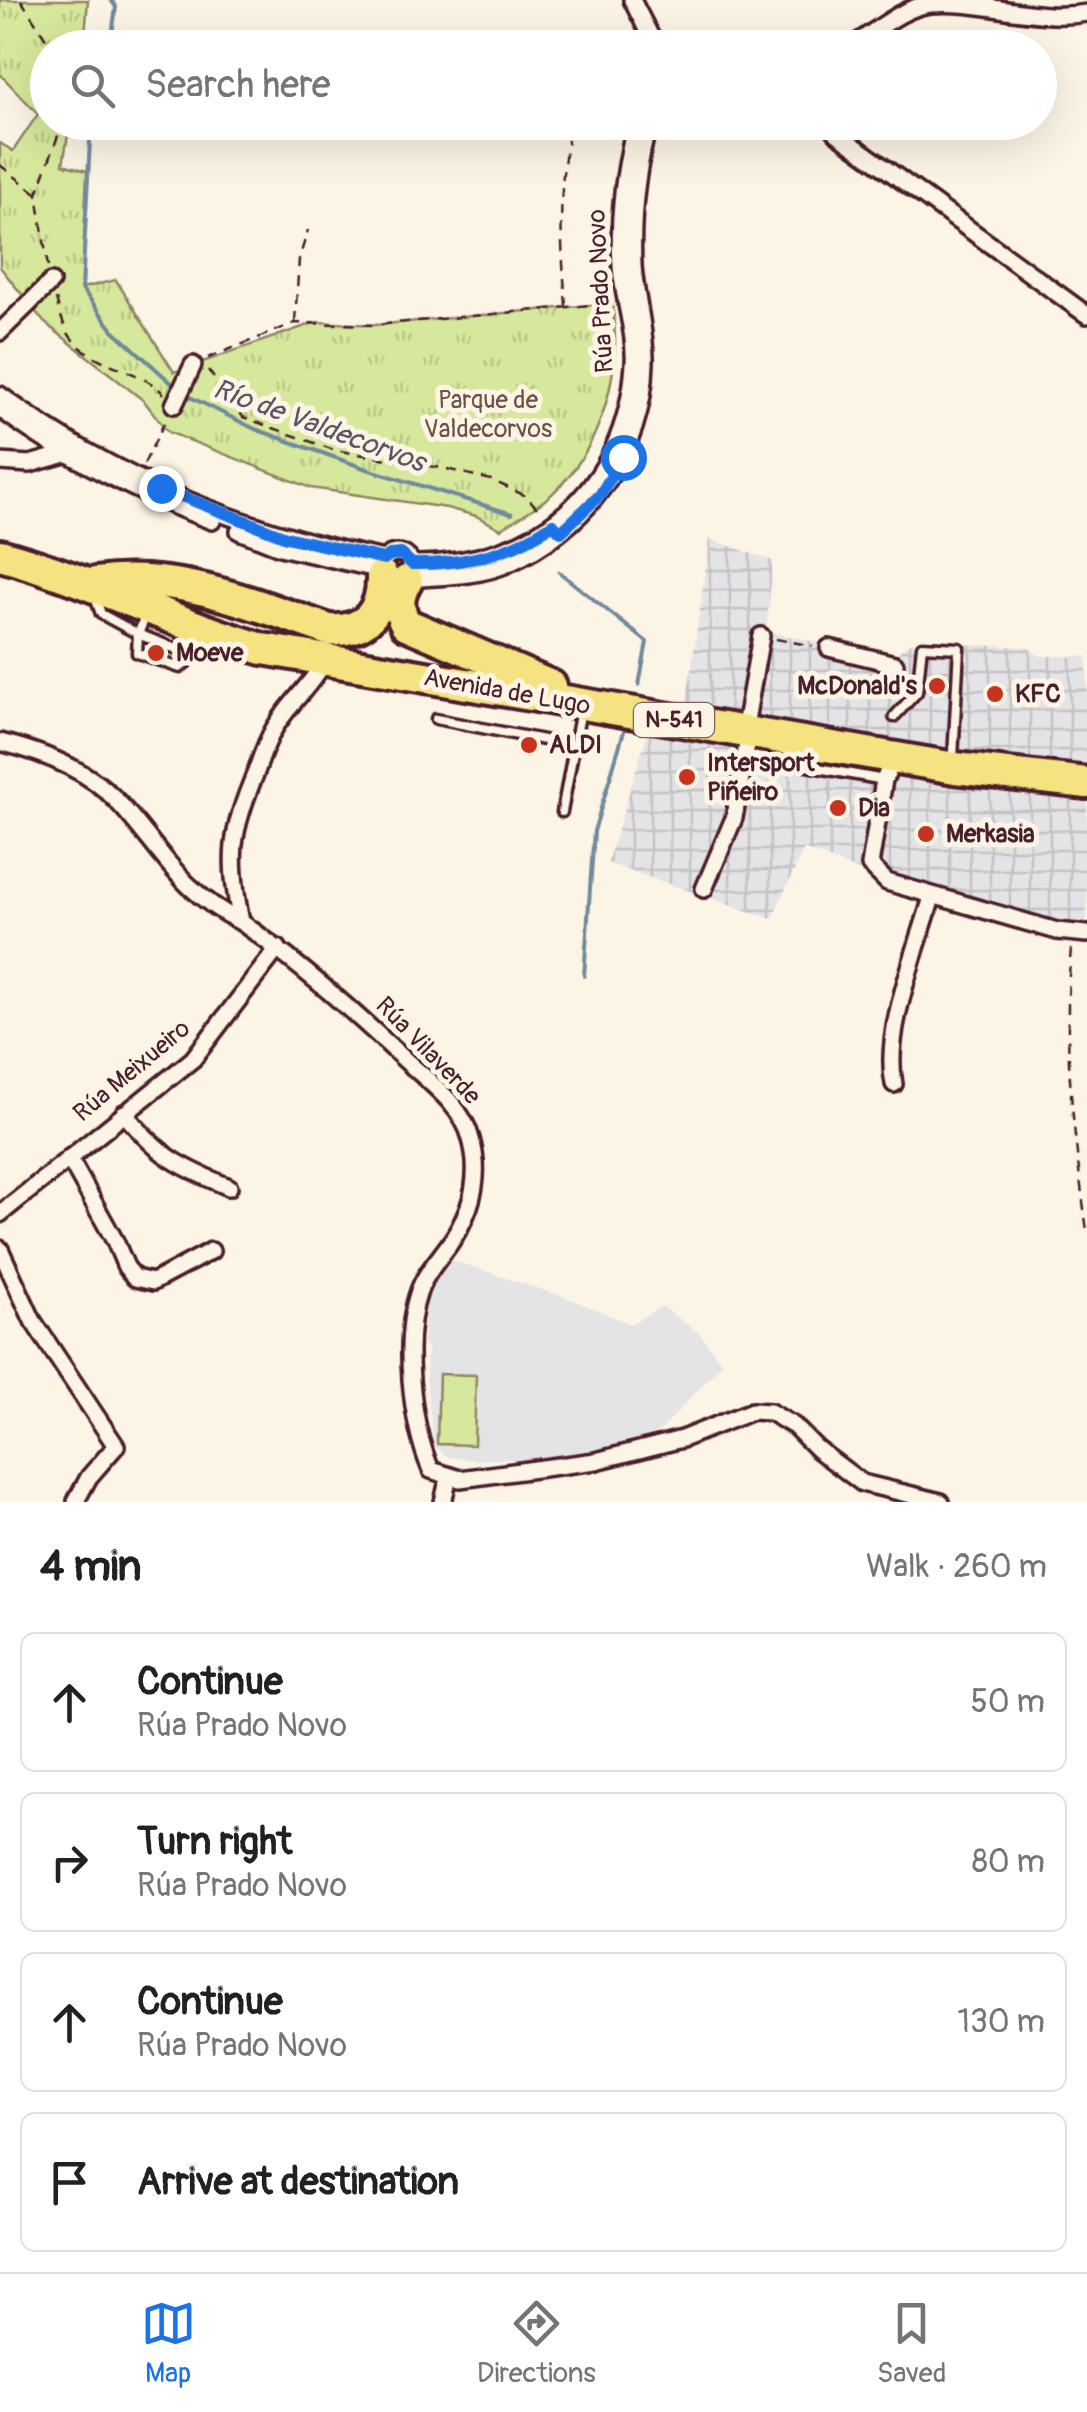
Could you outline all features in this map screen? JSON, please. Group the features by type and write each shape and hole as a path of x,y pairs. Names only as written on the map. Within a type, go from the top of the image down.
{"highway":[{"name":"Avenida de Lugo","path":"0,555 59,571 89,584 144,621 198,644 263,648 582,704 889,769 952,768 1087,783"},
{"path":"89,584 138,579 195,586 341,631 359,627 377,610 396,571"},
{"path":"396,571 402,589 398,611 406,624 498,666 614,710"}],"street":[{"path":"632,0 647,30"},
{"path":"877,30 902,14 930,4 974,5 1045,15 1087,13"},
{"name":"Rúa Prado Novo","path":"0,394 47,428 138,477 286,537 396,571 496,554 553,524 589,490 612,454 626,416 634,362 621,268 621,190 632,140"},
{"name":"Rúa Prado Novo","path":"0,409 69,453 154,498 280,547 396,571 470,574 504,565 550,540 579,518 600,495 623,457 637,418 645,365 633,268 633,190 644,140"},
{"path":"846,140 1087,315"},
{"path":"0,332 50,282"},
{"path":"174,405 193,366"},
{"path":"0,462 30,464 69,453"},
{"path":"704,890 734,818 760,636"},
{"path":"829,648 895,664"},
{"path":"241,922 232,880 232,842 241,808 274,728 325,661"},
{"name":"Rúa Vilaverde","path":"0,742 34,750 79,772 114,798 187,887 278,948 346,1003 465,1122 476,1172 470,1205 419,1292 413,1330 412,1375 420,1444 430,1470 449,1476"},
{"path":"889,769 870,865 887,882 1057,931 1080,934"},
{"path":"894,1084 890,1067 892,1038 932,897"},
{"name":"Rúa Meixueiro","path":"0,1214 202,1050 278,948"},
{"path":"124,1112 150,1144 180,1167 229,1187"},
{"path":"69,1158 126,1267 136,1278 153,1282 211,1251"},
{"path":"0,1249 33,1321 116,1446 89,1477 76,1501"},
{"path":"443,1502 449,1476 460,1479 596,1461 682,1438 752,1411 770,1412 794,1426 816,1449 862,1484 941,1502"}],"lane":[{"path":"144,621 137,653 180,668 198,644"},
{"path":"894,717 917,692 922,646 959,648 952,768"},
{"path":"562,812 582,704"},
{"path":"436,719 574,746"}],"path":[{"path":"21,0 40,30"},
{"path":"56,140 37,194 50,282 71,338 155,384 174,405 138,477"},
{"path":"566,307 562,168 568,140"},
{"path":"0,165 37,194"},
{"path":"295,323 298,259 308,230"},
{"path":"553,524 526,496 491,480 447,468 334,450 244,417 201,361 295,323 375,325 626,302"},
{"path":"760,636 829,648"},
{"path":"1080,934 1066,1009 1071,1112 1087,1230"}],"shaded area":[{"path":"710,539 773,561 766,631 890,658 911,642 1027,647 1040,656 1087,656 1087,934 887,882 804,849 772,919 607,863 653,716 684,721"},
{"path":"448,1259 573,1300 631,1324 662,1306 701,1335 722,1363 663,1428 629,1449 561,1460 545,1458 529,1464 513,1463 511,1459 448,1457 434,1446 426,1380 427,1347 423,1344 426,1300"}],"green space":[{"name":"Parque de Valdecorvos","path":"0,0 88,0 85,30 30,30 30,106 0,74"},
{"name":"Parque de Valdecorvos","path":"30,126 30,140 67,140 63,164 87,171 82,288 116,280 174,372 317,322 375,325 612,303 615,328 611,380 596,430 570,475 546,499 501,529 476,516 447,508 311,488 168,432 144,401 44,322 0,267 0,143 13,151"},
{"path":"439,1374 476,1375 474,1445 437,1444"}],"waterway":[{"name":"Río de Valdecorvos","path":"111,0 116,7 113,30"},
{"name":"Río de Valdecorvos","path":"90,140 82,289 113,330 177,388"},
{"name":"Río de Valdecorvos","path":"184,394 255,429 512,514"},
{"name":"Río de Valdecorvos","path":"559,572 647,642 639,685"},
{"name":"Río de Valdecorvos","path":"584,976 594,831 624,731"}],"place":[{"name":"Moeve","path":"156,653"},
{"name":"McDonald's","path":"937,686"},
{"name":"KFC","path":"995,694"},
{"name":"ALDI","path":"529,745"},
{"name":"Intersport Piñeiro","path":"687,777"},
{"name":"Dia","path":"838,808"},
{"name":"Merkasia","path":"926,834"}],"route":[{"path":"161,488 286,537 384,559 401,554 412,564 436,565 496,554 553,524 561,532 600,495 623,457"}]}
